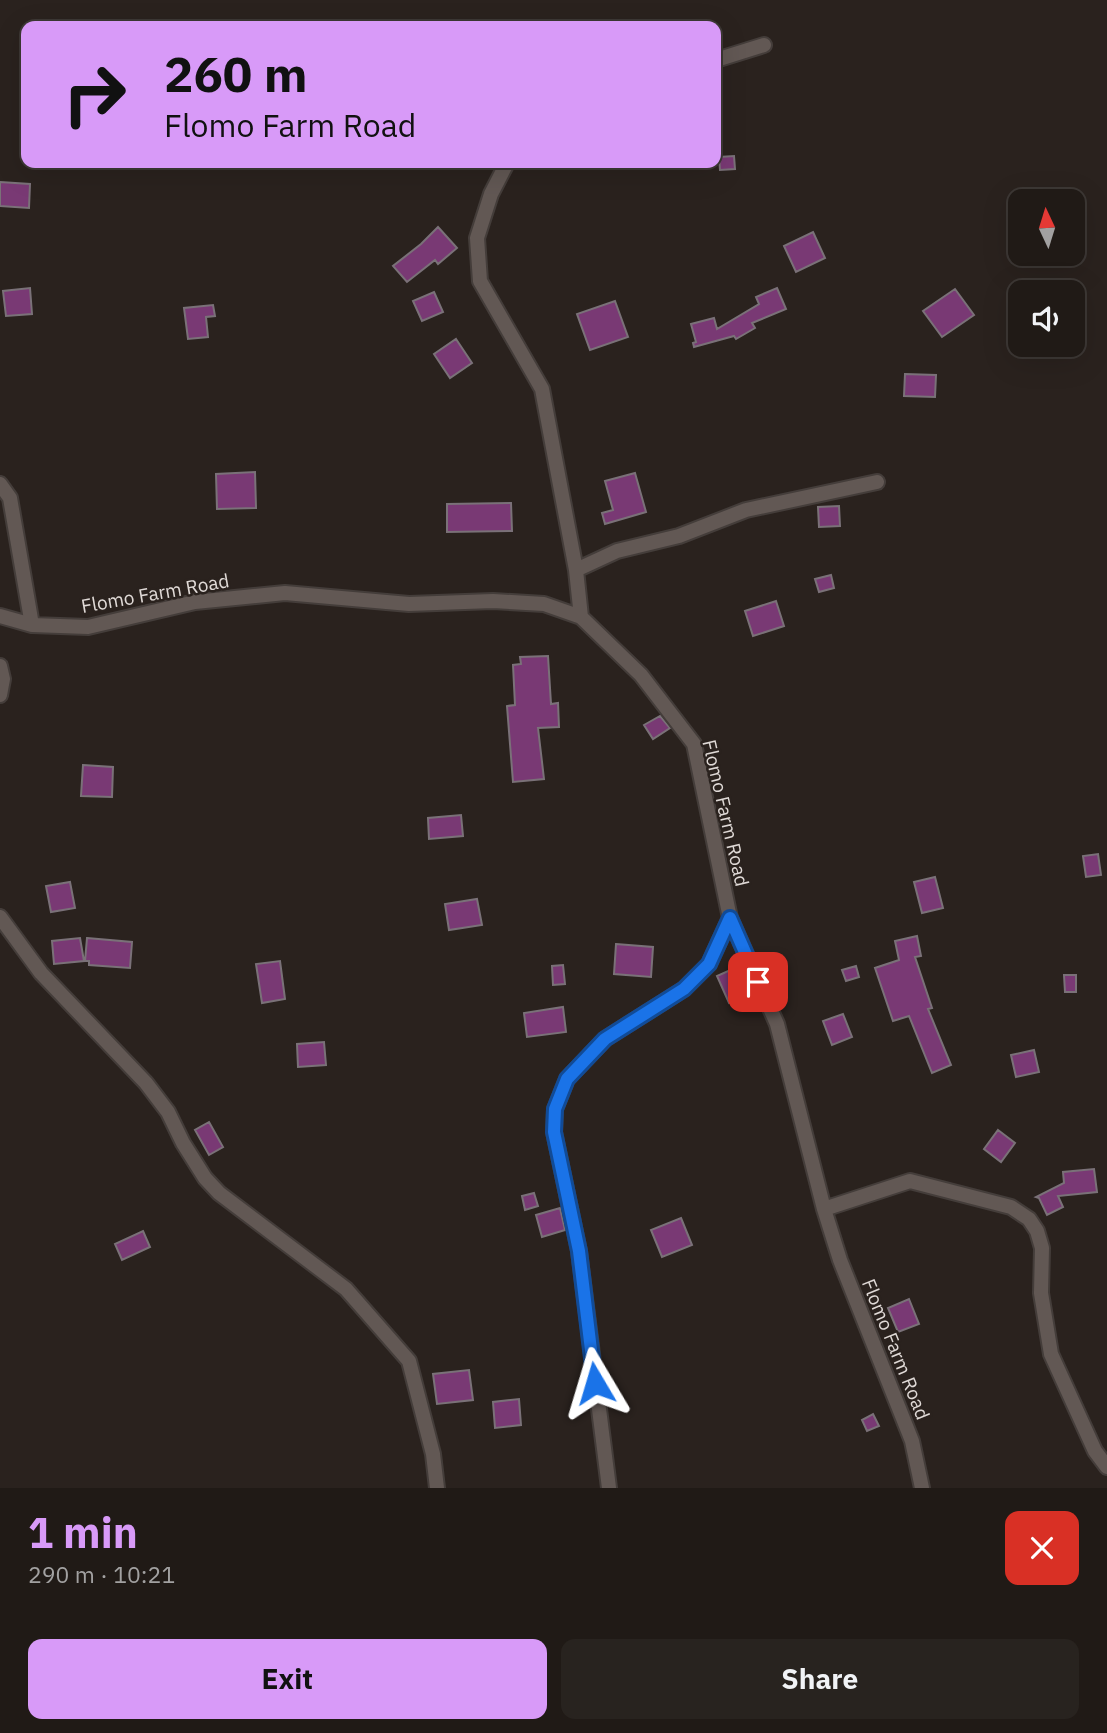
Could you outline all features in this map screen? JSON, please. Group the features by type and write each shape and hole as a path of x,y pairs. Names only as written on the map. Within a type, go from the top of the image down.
{"street":[{"path":"721,58 764,45"},
{"path":"504,168 491,194 478,238 481,281 542,389 576,570 581,617"},
{"path":"576,570 617,551 679,537 746,510 877,482"},
{"path":"0,484 10,498 32,625"},
{"name":"Flomo Farm Road","path":"0,616 32,625 88,627 195,602 285,593 410,604 493,601 544,604 581,617 641,675 694,744 730,918 777,1024 824,1209 840,1260 912,1441 922,1488"},
{"path":"0,666 3,680 0,695"},
{"path":"0,917 41,973 146,1083 168,1112 205,1178 219,1194 346,1289 410,1361 433,1454 438,1488"},
{"path":"609,1488 579,1251 554,1132 555,1109 567,1079 605,1039 684,989 709,964 730,918"},
{"path":"824,1209 910,1181 1011,1208 1028,1219 1037,1231 1042,1248 1041,1293 1051,1354 1095,1451 1107,1467"}],"building":[{"path":"734,156 735,169 720,170 721,157"},
{"path":"0,182 30,184 29,208 0,206"},
{"path":"438,227 457,248 438,264 435,260 407,282 393,266"},
{"path":"813,232 825,258 796,272 784,246"},
{"path":"30,288 32,314 6,316 3,291"},
{"path":"777,288 786,309 752,323 755,328 736,339 734,336 694,347 693,343 696,342 691,324 714,318 717,329 759,304 756,297"},
{"path":"955,289 974,315 942,337 923,311"},
{"path":"434,292 443,312 422,321 413,301"},
{"path":"615,301 628,337 590,350 577,314"},
{"path":"213,305 215,316 206,317 208,337 188,339 184,308"},
{"path":"456,339 472,363 450,378 434,354"},
{"path":"905,374 936,375 935,397 904,396"},
{"path":"255,472 256,508 217,509 216,474"},
{"path":"635,473 646,512 605,524 602,513 613,510 605,481"},
{"path":"511,503 512,531 447,532 447,504"},
{"path":"839,506 840,526 819,527 818,507"},
{"path":"831,575 834,588 819,592 815,579"},
{"path":"776,601 784,626 753,636 745,611"},
{"path":"548,656 551,704 558,703 559,727 538,728 544,779 513,782 507,706 515,705 513,665 521,664 520,657"},
{"path":"660,716 670,728 653,739 644,725"},
{"path":"83,765 113,767 112,797 81,796"},
{"path":"461,815 463,836 429,839 428,818"},
{"path":"1098,854 1101,875 1086,877 1083,856"},
{"path":"935,877 943,908 922,913 914,882"},
{"path":"70,882 75,908 51,912 46,886"},
{"path":"477,899 482,925 449,930 445,904"},
{"path":"917,936 921,956 915,957 932,1008 928,1009 951,1065 932,1073 909,1016 893,1021 875,968 899,960 895,941"},
{"path":"80,938 84,961 54,964 52,941"},
{"path":"87,938 132,942 130,968 89,965 89,961 85,961"},
{"path":"616,944 653,947 651,977 614,974"},
{"path":"280,961 285,999 262,1003 256,964"},
{"path":"563,965 565,984 553,985 552,966"},
{"path":"856,966 859,977 846,981 842,970"},
{"path":"737,967 749,994 729,1003 717,976"},
{"path":"1064,975 1076,975 1076,992 1065,992"},
{"path":"563,1007 566,1032 527,1037 524,1013"},
{"path":"843,1014 852,1037 832,1045 823,1021"},
{"path":"324,1042 326,1065 298,1067 297,1044"},
{"path":"1034,1050 1039,1072 1016,1077 1011,1055"},
{"path":"209,1122 223,1147 209,1155 195,1130"},
{"path":"998,1130 1015,1143 1001,1162 984,1149"},
{"path":"1094,1169 1097,1192 1058,1196 1063,1207 1047,1215 1036,1197 1064,1183 1063,1172"},
{"path":"534,1193 538,1206 525,1210 522,1196"},
{"path":"560,1208 565,1230 542,1237 536,1215"},
{"path":"681,1218 692,1245 662,1257 651,1230"},
{"path":"143,1231 150,1247 122,1260 115,1244"},
{"path":"909,1299 919,1324 898,1332 888,1308"},
{"path":"469,1370 473,1400 437,1404 433,1374"},
{"path":"519,1399 521,1425 495,1428 493,1402"},
{"path":"873,1414 879,1426 867,1431 862,1420"}],"route":[{"path":"595,1383 579,1251 554,1132 555,1109 567,1079 605,1039 684,989 709,964 730,918 758,982"}]}
